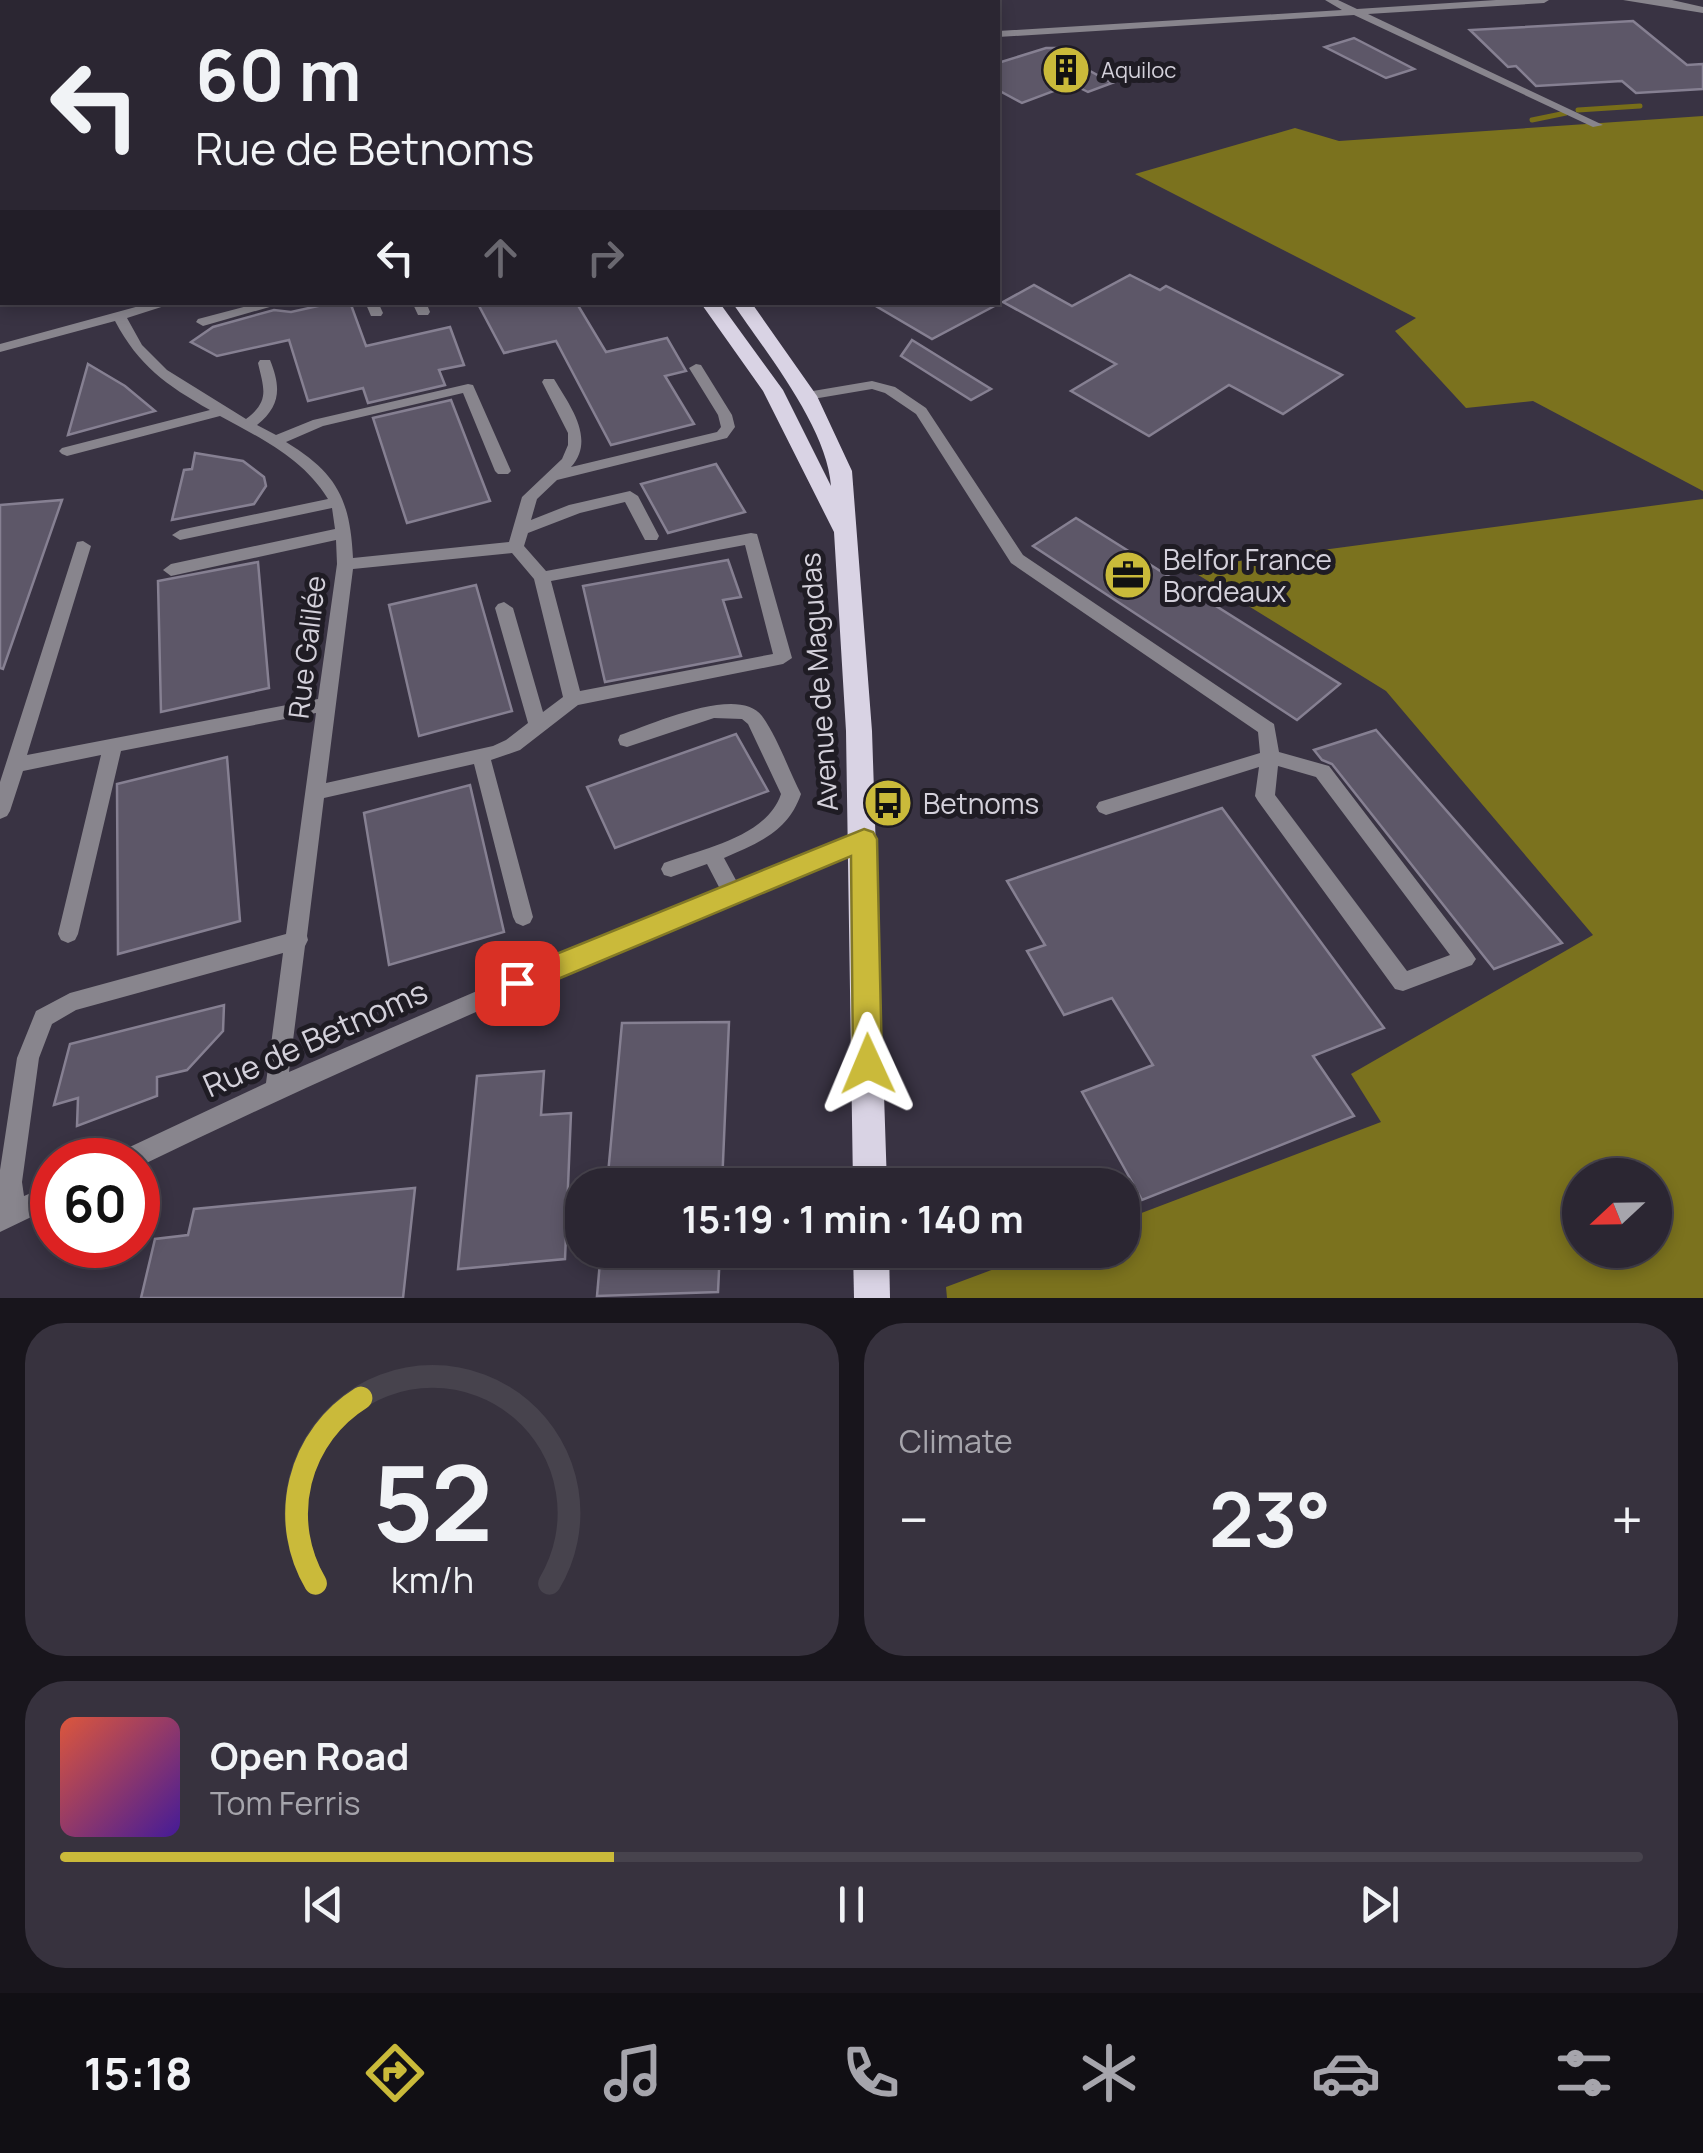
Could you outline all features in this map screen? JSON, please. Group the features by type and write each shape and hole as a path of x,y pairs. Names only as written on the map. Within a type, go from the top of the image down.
{"main road":[{"name":"Avenue de Magudas","path":"711,305 772,390 843,534"},
{"name":"Avenue de Magudas","path":"744,305 808,396 840,471 843,534 852,596 864,839 870,1168"},
{"path":"871,1268 872,1298"}],"street":[{"path":"1330,0 1597,125"},
{"path":"1000,34 1544,0"},
{"path":"1628,0 1663,1 1703,10"},
{"path":"0,348 160,305"},
{"path":"203,322 269,305"},
{"name":"Rue Galilée","path":"119,316 124,330 158,370 220,412 298,456 321,476 338,502 345,564 276,1089"},
{"path":"245,426 270,406 272,392 265,363"},
{"path":"551,477 722,435 728,427 725,414 696,368"},
{"path":"549,382 575,433 576,445 574,455 530,497 518,539 542,577 573,699"},
{"path":"808,396 872,386 890,390 921,411 1018,559 1267,729 1270,757 1265,796 1403,982 1465,959 1322,772 1270,757 1106,807"},
{"path":"273,442 318,423 468,388 503,471"},
{"path":"66,451 220,412"},
{"path":"345,564 518,539 575,509 630,496 651,536"},
{"path":"180,535 338,502"},
{"path":"171,570 343,533"},
{"path":"314,793 481,756 513,745 573,699 783,658 750,538 542,577"},
{"path":"0,811 84,546"},
{"path":"504,608 538,726"},
{"path":"14,765 327,704"},
{"path":"627,740 713,711 746,712 755,720 791,794 789,807 774,824 672,869"},
{"path":"68,934 113,746"},
{"path":"481,756 524,917"},
{"name":"Rue de Betnoms","path":"160,1144 276,1089 864,839"},
{"path":"712,854 732,892"},
{"path":"8,1216 28,1058 44,1018 70,1002 298,940"}],"shaded area":[{"path":"1703,116 1703,491 1533,401 1466,408 1395,331 1416,318 1135,174 1295,128 1339,141"},
{"path":"1703,499 1703,1298 947,1298 946,1287 997,1268 1140,1268 1140,1214 1381,1122 1351,1074 1593,935 1386,691 1187,568"}],"building":[{"path":"1633,21 1687,65 1703,64 1703,89 1636,93 1622,81 1536,86 1516,66 1508,67 1470,30"},
{"path":"1354,38 1414,69 1386,78 1325,47"},
{"path":"1057,48 1057,53 1112,83 1088,92 1072,84 1022,103 1000,91 1000,62"},
{"path":"1130,275 1160,290 1166,286 1342,375 1283,414 1229,385 1149,436 1071,391 1116,364 1003,302 1034,285 1072,306"},
{"path":"322,305 351,305 366,346 450,327 464,365 439,370 445,385 368,403 363,388 308,401 289,340 217,356 191,342 213,327 274,310 291,312"},
{"path":"479,305 578,305 606,352 667,338 686,371 665,376 694,424 611,445 556,341 504,353"},
{"path":"874,305 996,305 932,339"},
{"path":"912,340 991,389 971,400 901,356"},
{"path":"88,364 125,386 155,411 68,435"},
{"path":"451,400 490,501 407,523 373,418"},
{"path":"195,453 243,461 264,477 266,486 254,504 172,520 184,470 192,469"},
{"path":"716,464 745,512 668,533 641,484"},
{"path":"62,500 3,669 0,668 0,505"},
{"path":"1076,518 1340,684 1297,720 1033,546"},
{"path":"728,560 741,597 723,600 741,656 605,682 583,586"},
{"path":"258,562 269,688 161,712 158,581"},
{"path":"476,585 512,711 419,736 389,605"},
{"path":"1376,730 1562,943 1494,969 1332,764 1314,750"},
{"path":"736,734 768,791 615,848 587,787"},
{"path":"227,757 240,921 118,954 117,784"},
{"path":"470,785 504,932 389,965 364,813"},
{"path":"1222,808 1384,1028 1313,1056 1354,1116 1142,1200 1140,1168 1124,1168 1082,1092 1153,1065 1112,998 1064,1015 1027,951 1045,945 1007,881"},
{"path":"224,1005 223,1031 187,1070 157,1077 157,1096 77,1126 78,1098 54,1105 70,1044"},
{"path":"729,1022 723,1168 609,1168 622,1023"},
{"path":"544,1071 541,1115 571,1113 569,1168 565,1168 565,1259 458,1269 477,1076"},
{"path":"415,1188 403,1298 141,1298 148,1268 160,1268 160,1238 188,1235 194,1209"},
{"path":"599,1268 719,1268 718,1292 597,1296"}],"waterway":[{"path":"1578,110 1640,106"},
{"path":"1532,120 1566,113"}],"place":[{"name":"Aquiloc","path":"1066,70"},
{"name":"Belfor France Bordeaux","path":"1128,575"},
{"name":"Betnoms","path":"888,803"}],"route":[{"path":"517,983 864,839 868,1064"}]}
